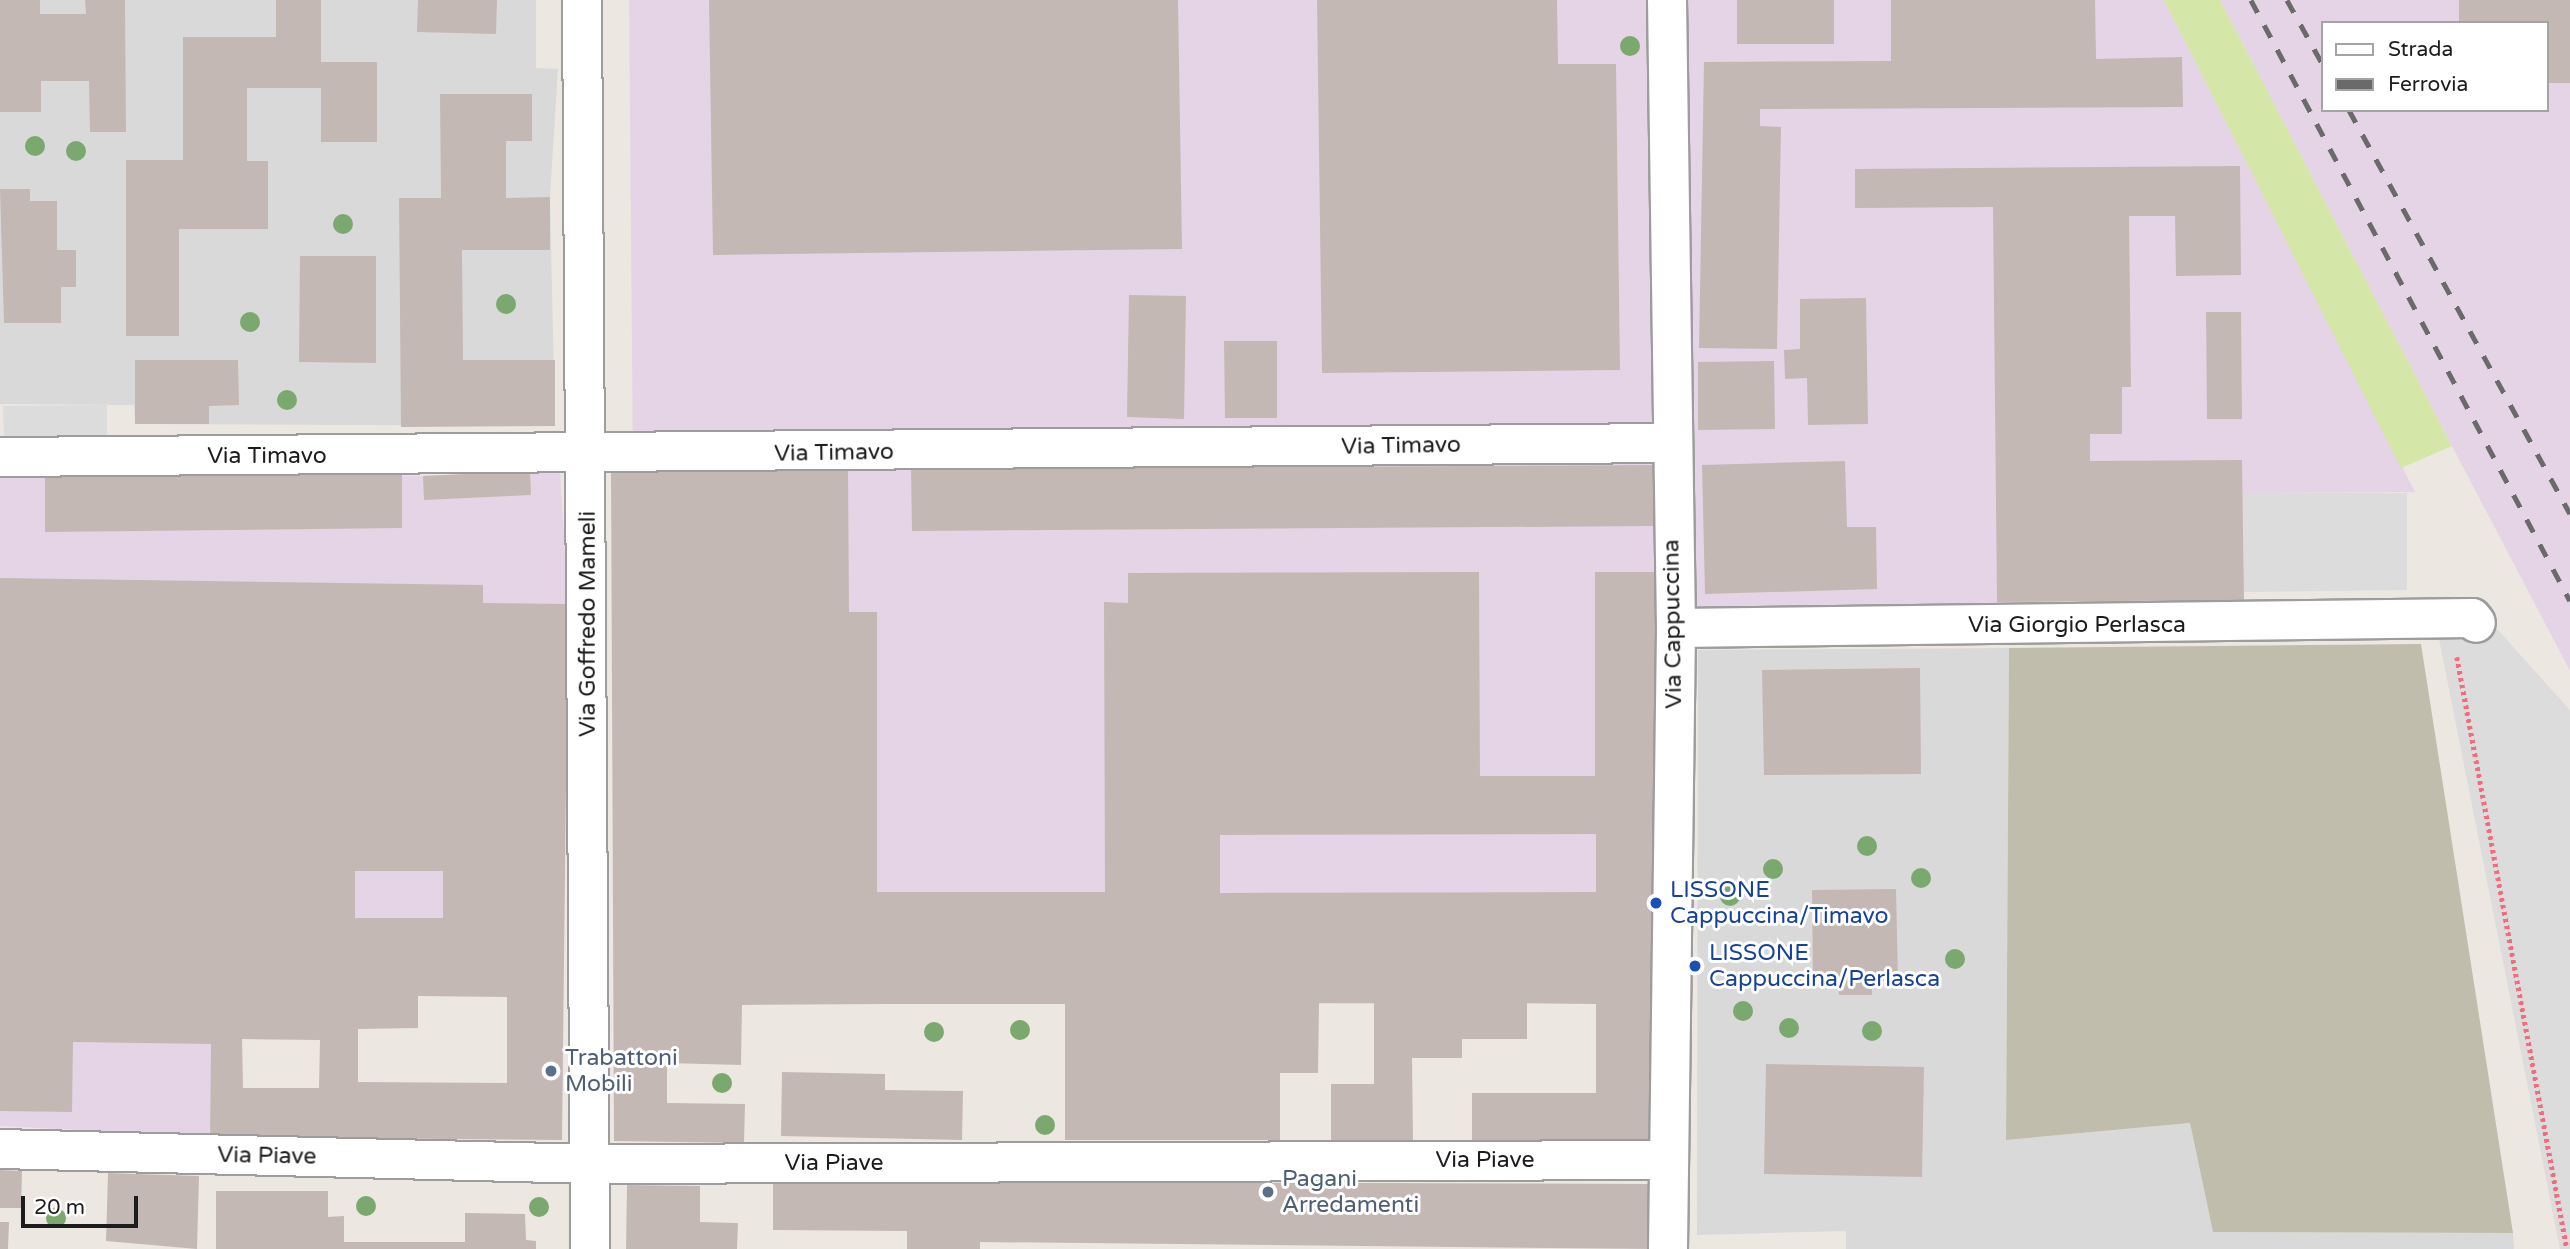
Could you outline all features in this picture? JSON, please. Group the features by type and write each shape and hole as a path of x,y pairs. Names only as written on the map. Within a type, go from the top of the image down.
{"street":[{"name":"Via Goffredo Mameli","path":"582,0 590,1249"},
{"name":"Via Cappuccina","path":"1667,0 1668,443 1676,628 1668,1249"},
{"name":"Via Timavo","path":"0,457 587,455 1668,443"},
{"name":"Via Giorgio Perlasca","path":"1676,628 2463,623"},
{"name":"Via Piave","path":"0,1149 591,1164 1668,1160"}],"path":[{"path":"2463,623 2567,1249"}],"shaded area":[{"path":"0,0 536,0 536,68 558,69 550,197 555,426 135,424 134,405 0,404"},
{"path":"629,0 2164,0 2415,492 2243,493 2244,600 1660,607 1596,1004 616,1003 633,468"},
{"path":"2220,0 2570,0 2570,671 2452,446"},
{"path":"107,405 107,436 4,437 3,406"},
{"path":"560,470 568,604 563,964 213,959 210,1137 0,1126 0,471 423,476"},
{"path":"2243,493 2407,493 2407,590 2244,592"},
{"path":"2488,619 2570,710 2570,1249 2560,1249 2439,639"},
{"path":"2421,644 2513,1233 2213,1232 2190,1123 2006,1140 2009,648"},
{"path":"2009,648 2006,1140 2190,1123 2213,1232 2513,1233 2514,1249 1846,1249 1846,1231 1697,1235 1698,650"}],"green space":[{"path":"2164,0 2220,0 2452,446 2401,468"}],"building":[{"path":"0,0 40,0 40,14 86,14 85,0 125,0 126,132 90,132 89,81 41,81 41,112 0,112"},
{"path":"276,0 321,0 321,62 377,62 377,142 321,142 321,88 247,88 247,161 268,161 268,229 179,229 179,336 126,336 126,160 183,160 183,37 276,37"},
{"path":"418,0 497,0 496,34 417,32"},
{"path":"709,0 1178,0 1182,249 713,255"},
{"path":"1317,0 1557,0 1558,64 1616,64 1620,370 1322,373"},
{"path":"1737,0 1834,0 1834,44 1737,44"},
{"path":"1891,0 2095,0 2096,59 2182,57 2183,107 1760,109 1760,126 1781,127 1777,349 1699,348 1704,62 1891,61"},
{"path":"2459,0 2570,0 2570,83 2549,83 2549,21 2459,21"},
{"path":"440,94 532,94 532,141 506,141 506,198 550,197 550,250 462,250 463,360 555,360 555,426 401,427 399,198 441,198"},
{"path":"2240,166 2241,275 2176,276 2175,216 2129,216 2131,387 2122,387 2122,434 2090,434 2090,461 2242,460 2244,600 1997,602 1993,207 1855,208 1855,169"},
{"path":"0,189 30,189 30,201 57,201 57,250 76,250 76,287 61,287 61,323 4,323"},
{"path":"300,256 376,256 376,363 299,362"},
{"path":"1129,295 1186,296 1184,419 1127,417"},
{"path":"1866,298 1868,424 1808,425 1807,378 1785,379 1784,350 1800,349 1800,299"},
{"path":"2206,312 2241,312 2242,419 2207,419"},
{"path":"1224,341 1277,341 1277,418 1225,418"},
{"path":"135,360 238,360 239,405 209,406 209,424 135,424"},
{"path":"1774,361 1775,429 1698,430 1698,362"},
{"path":"1845,461 1847,527 1876,527 1877,589 1705,594 1702,465"},
{"path":"1654,465 1655,526 912,531 911,469"},
{"path":"848,468 849,612 877,612 877,892 1105,892 1104,602 1128,603 1128,573 1479,572 1480,776 1595,776 1595,572 1659,572 1661,1142 1472,1142 1472,1093 1596,1093 1596,1004 1527,1003 1527,1039 1462,1039 1462,1058 1412,1058 1413,1140 1331,1140 1331,1084 1374,1084 1374,1003 1319,1003 1318,1073 1280,1073 1280,1140 1065,1140 1065,1004 886,1004 742,1005 741,1065 667,1063 667,1103 745,1104 744,1143 614,1141 611,469","holes":["1596,834 1596,892 1220,893 1220,835"]},
{"path":"402,471 402,528 45,532 45,475"},
{"path":"530,471 531,495 424,500 423,476"},
{"path":"0,578 483,585 483,603 568,604 562,1140 210,1137 211,1044 73,1042 72,1112 0,1111","holes":["355,871 443,871 443,918 355,918","418,996 507,997 507,1083 358,1082 358,1029 418,1028","242,1039 320,1040 319,1088 243,1088"]},
{"path":"1920,668 1921,774 1764,775 1762,670"},
{"path":"1896,889 1898,981 1872,981 1872,995 1839,995 1838,981 1813,982 1812,890"},
{"path":"1766,1064 1924,1067 1922,1177 1764,1174"},
{"path":"782,1072 885,1074 885,1090 963,1091 962,1140 781,1136"},
{"path":"0,1170 22,1171 21,1208 0,1208"},
{"path":"108,1173 199,1176 197,1249 106,1241"},
{"path":"773,1181 1655,1184 1654,1249 980,1242 980,1249 907,1249 907,1231 773,1230"},
{"path":"627,1185 700,1186 700,1222 738,1223 737,1249 626,1249"},
{"path":"216,1191 328,1191 328,1217 344,1216 344,1242 465,1242 465,1213 525,1214 526,1240 536,1241 536,1249 216,1249"},
{"path":"0,1222 9,1222 8,1249 0,1249"}],"railway":[{"path":"2251,0 2570,601"},
{"path":"2287,0 2322,63"},
{"path":"2350,112 2570,514"}],"place":[{"name":"LISSONE Cappuccina/Timavo","path":"1656,903"},
{"name":"LISSONE Cappuccina/Perlasca","path":"1695,966"},
{"name":"Trabattoni Mobili","path":"551,1071"},
{"name":"Pagani Arredamenti","path":"1268,1192"}]}
